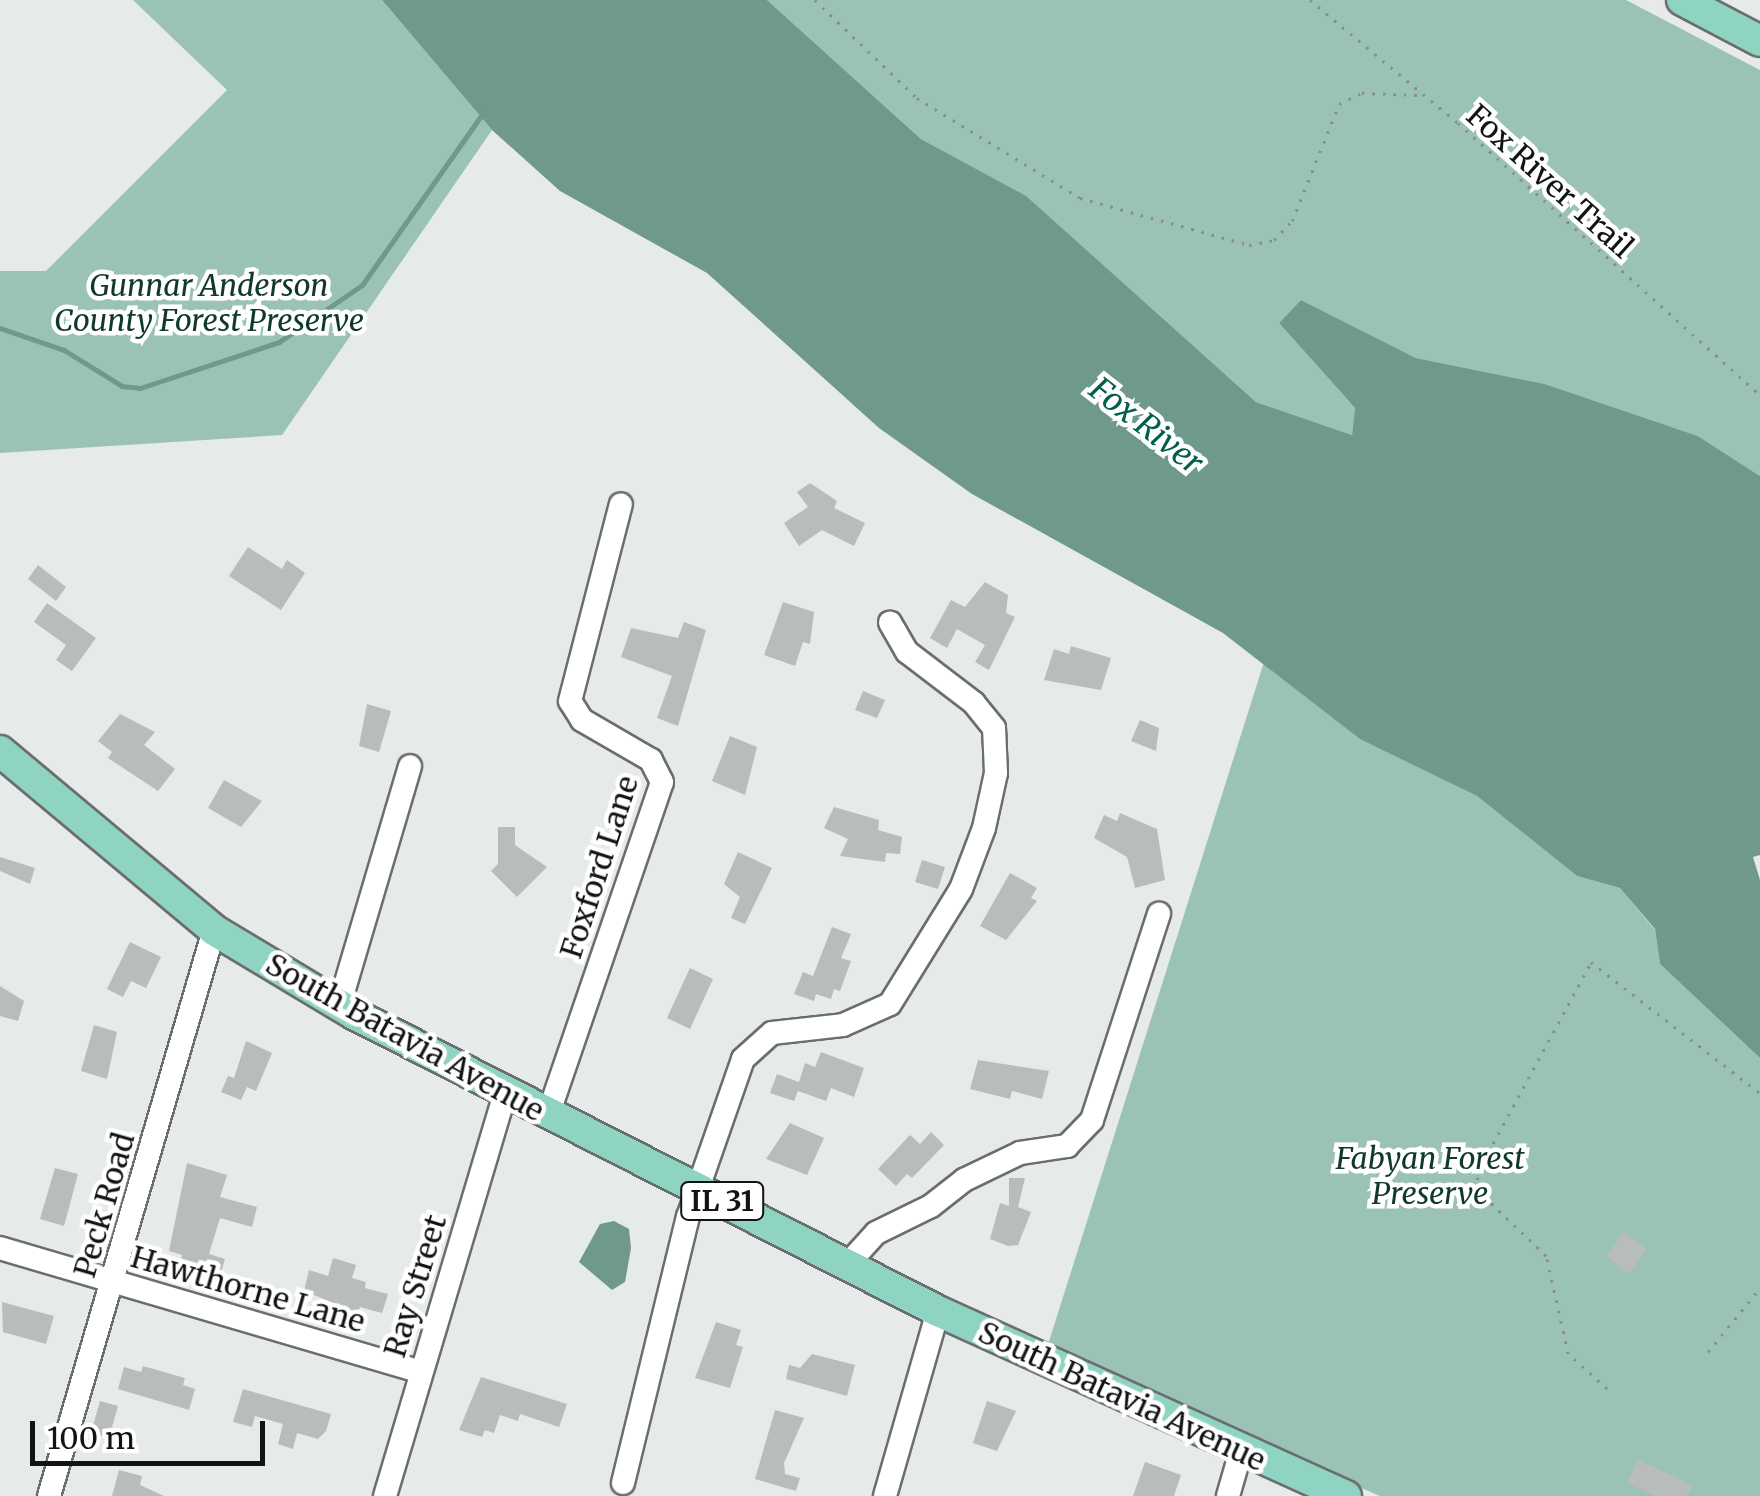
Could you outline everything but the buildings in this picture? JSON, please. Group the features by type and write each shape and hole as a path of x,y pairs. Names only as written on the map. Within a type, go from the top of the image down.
{"main road":[{"path":"1682,0 1760,41"},
{"name":"South Batavia Avenue","path":"0,751 214,930 339,1006 938,1311 1346,1496"}],"street":[{"name":"Foxford Lane","path":"548,1115 662,782 651,760 582,720 570,700 621,504"},
{"path":"623,1483 700,1190 743,1059 772,1033 843,1025 890,1004 961,890 984,828 996,773 994,728 974,703 908,652 890,623"},
{"path":"339,1006 410,766"},
{"path":"847,1265 876,1233 930,1206 964,1180 1020,1153 1067,1146 1092,1120 1159,914"},
{"name":"Peck Road","path":"49,1496 214,930"},
{"name":"Ray Street","path":"385,1496 505,1093"},
{"name":"Hawthorne Lane","path":"0,1248 421,1372"},
{"path":"884,1496 938,1311"},
{"path":"1228,1496 1242,1451"}],"path":[{"path":"814,0 917,98 1080,198 1249,245 1274,240 1292,220 1339,104 1362,93 1418,95"},
{"name":"Fox River Trail","path":"1310,0 1418,95 1458,122 1760,395"},
{"path":"1607,1389 1568,1354 1546,1256 1483,1196 1477,1180 1592,962 1760,1093"},
{"path":"1708,1352 1760,1288"}],"green space":[{"name":"Gunnar Anderson County Forest Preserve","path":"133,0 382,0 492,130 282,435 0,453 0,271 46,271 227,90"},
{"path":"767,0 1626,0 1760,70 1760,476 1698,436 1545,384 1416,358 1301,300 1279,323 1355,408 1352,435 1256,402 1026,197 921,139"},
{"name":"Fabyan Forest Preserve","path":"1264,662 1360,738 1477,796 1577,876 1620,888 1655,930 1660,964 1760,1058 1760,1496 1380,1496 1045,1354"}],"water":[{"name":"Fox River","path":"382,0 767,0 921,139 1026,196 1256,402 1352,435 1355,408 1279,323 1301,300 1416,358 1545,384 1698,436 1760,476 1760,855 1753,857 1760,880 1760,1058 1660,964 1655,929 1620,888 1577,876 1477,796 1360,739 1223,633 972,494 879,428 707,273 560,191 492,130"},
{"path":"614,1221 629,1229 631,1248 625,1282 612,1290 579,1262 600,1224"}],"waterway":[{"path":"0,328 64,350 122,386 140,388 279,342 362,285 483,113"}]}
